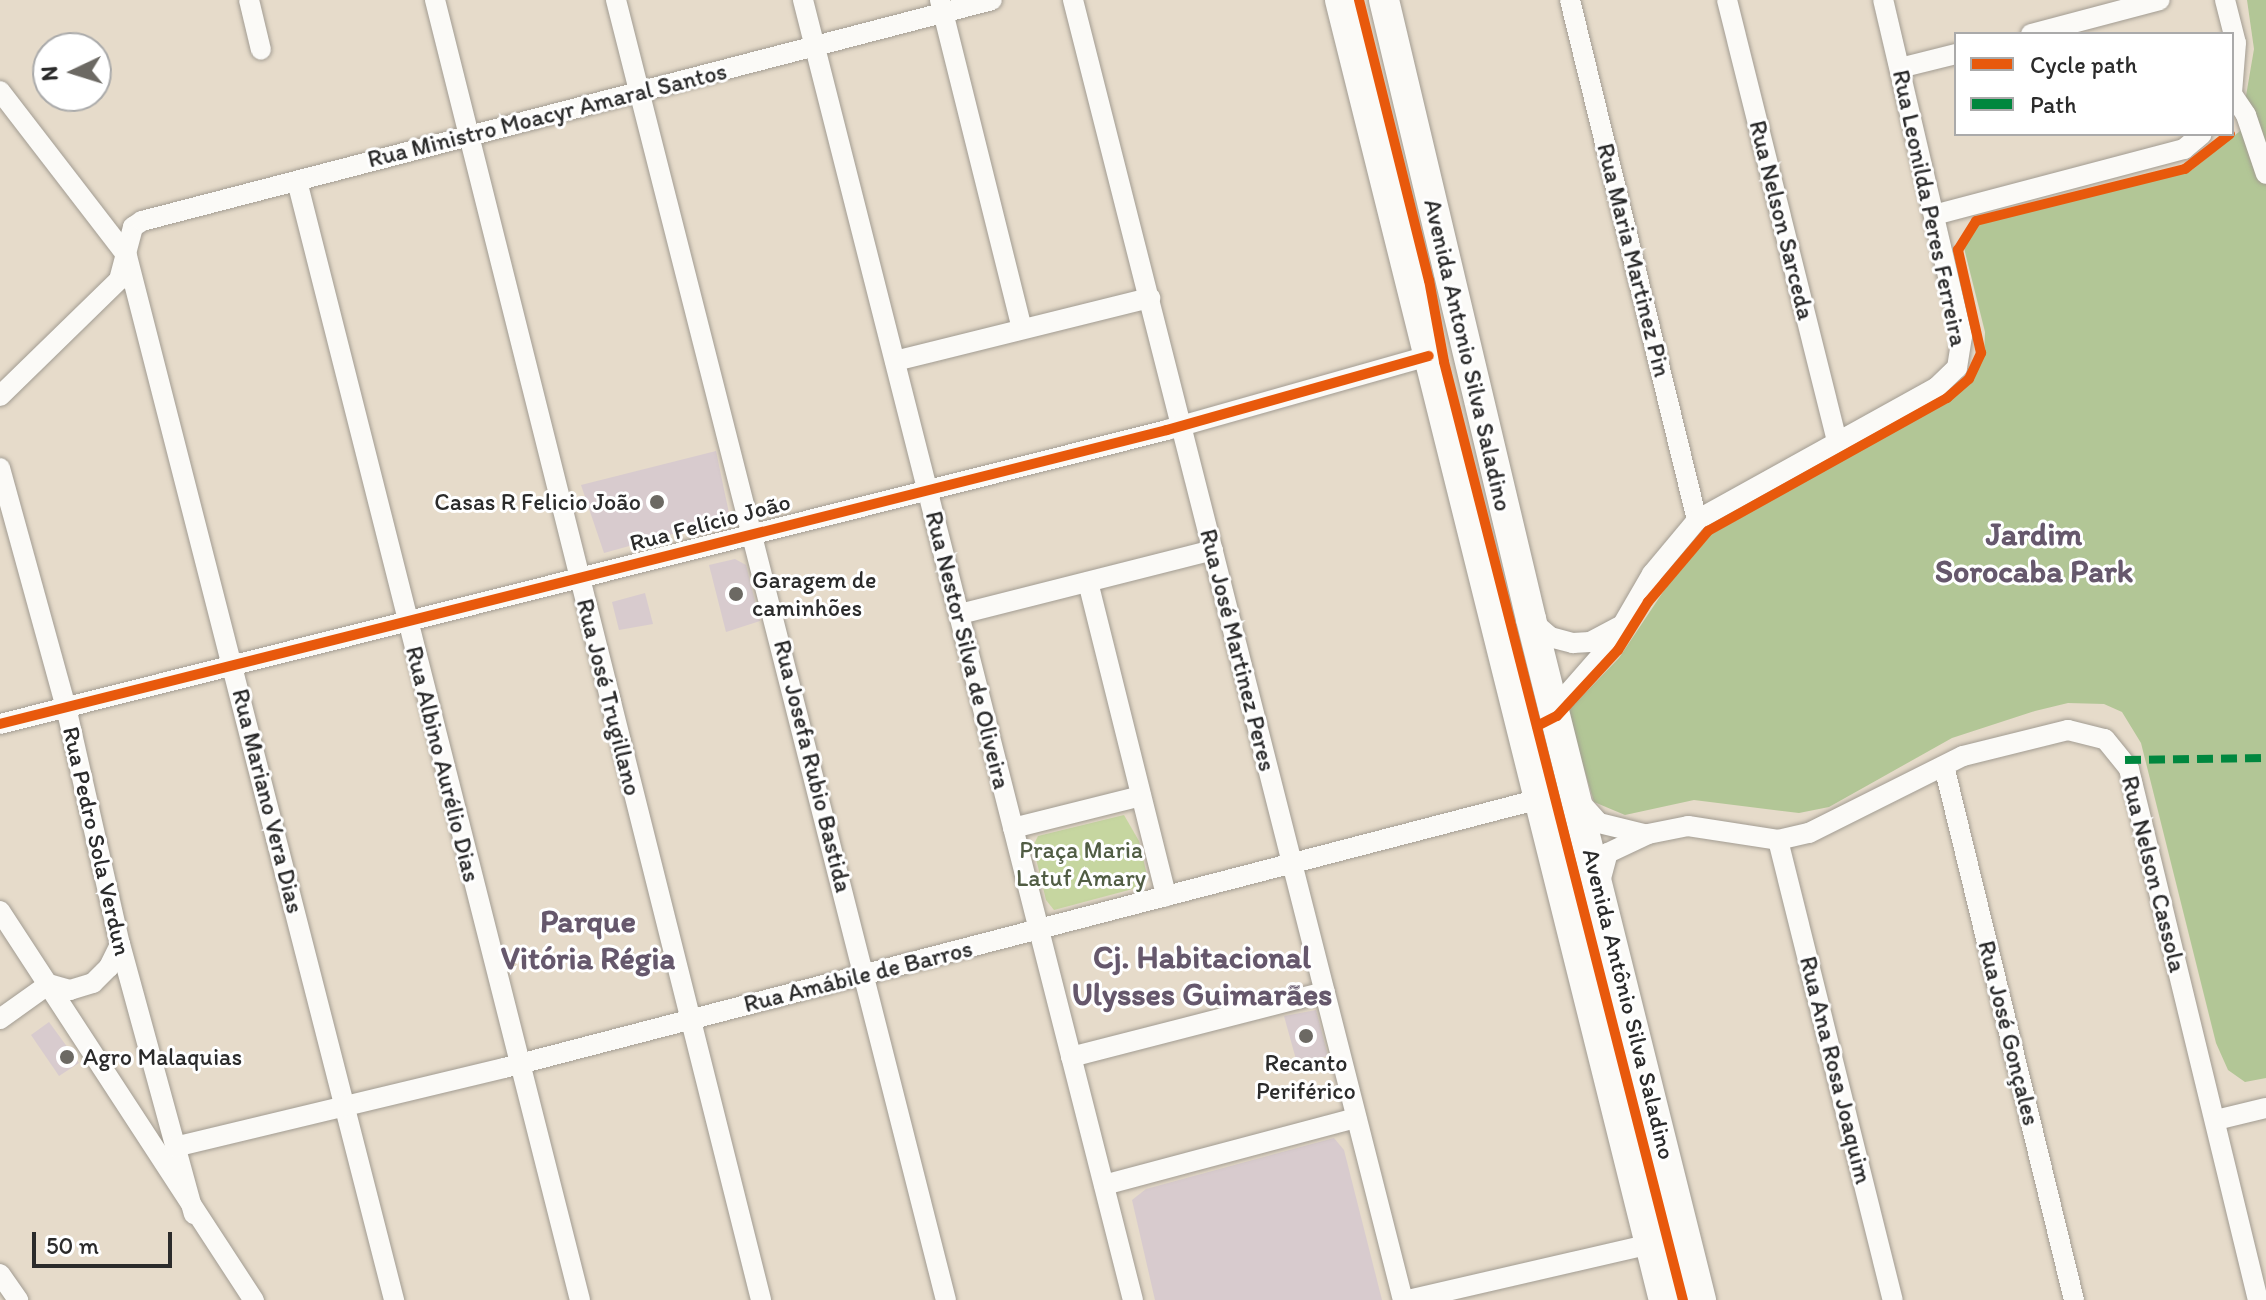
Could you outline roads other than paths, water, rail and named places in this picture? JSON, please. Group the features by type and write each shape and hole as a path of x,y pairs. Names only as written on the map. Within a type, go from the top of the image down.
{"main road":[{"name":"Avenida Antônio Silva Saladino","path":"1340,0 1664,1300"},
{"name":"Avenida Antonio Silva Saladino","path":"1384,0 1510,534 1555,708"},
{"path":"1429,356 1444,362 1459,380 1510,534"},
{"name":"Avenida Antônio Silva Saladino","path":"1555,708 1701,1300"}],"street":[{"path":"249,0 261,50"},
{"name":"Rua José Trugillano","path":"435,0 761,1300"},
{"name":"Rua Josefa Rubio Bastida","path":"616,0 754,531 946,1300"},
{"name":"Rua Nestor Silva de Oliveira","path":"803,0 1133,1300"},
{"name":"Rua Ministro Moacyr Amaral Santos","path":"127,256 133,227 142,221 815,45 941,6 992,0"},
{"name":"Rua José Martinez Peres","path":"1073,0 1356,1118 1406,1300"},
{"name":"Rua Maria Martinez Pin","path":"1570,0 1697,520"},
{"name":"Rua Nelson Sarceda","path":"1727,0 1837,441"},
{"name":"Rua Leonilda Peres Ferreira","path":"1555,708 1621,625 1652,574 1697,520 1937,387 1957,368 1962,336 1883,0"},
{"path":"2039,32 2160,0"},
{"path":"2225,0 2233,32"},
{"path":"941,6 1022,329"},
{"path":"2234,35 2234,68"},
{"path":"1900,68 1954,54"},
{"path":"0,91 127,256 119,280 0,396"},
{"path":"2234,97 2246,115 2266,174"},
{"path":"1934,215 2184,149 2200,136"},
{"name":"Rua Albino Aurélio Dias","path":"297,181 580,1300"},
{"name":"Rua Mariano Vera Dias","path":"127,256 394,1300"},
{"path":"895,361 1150,298"},
{"name":"Rua Felício João","path":"0,724 926,487 1181,425 1429,356"},
{"name":"Rua Pedro Sola Verdun","path":"0,468 66,707 120,944 194,1214"},
{"path":"960,614 1213,550"},
{"path":"1088,582 1166,896"},
{"path":"1531,619 1550,637 1573,643 1590,642 1621,625"},
{"name":"Rua Nelson Cassola","path":"1600,884 1608,853 1648,834 1688,826 1778,840 1809,833 1944,766 2068,730 2087,731 2120,751 2129,769 2258,1300"},
{"name":"Rua José Gonçales","path":"1944,766 2074,1300"},
{"path":"1013,828 1141,796"},
{"name":"Rua Amábile de Barros","path":"175,1147 521,1063 1540,799"},
{"name":"Rua Nelson Cassola","path":"1579,801 1610,828 1648,834"},
{"name":"Rua Ana Rosa Joaquim","path":"1778,840 1893,1300"},
{"path":"0,911 194,1214 254,1300"},
{"path":"49,984 70,990 93,983 120,944"},
{"path":"0,1019 49,984"},
{"path":"1071,1057 1325,992"},
{"path":"125,1105 154,1113 163,1101"},
{"path":"2216,1120 2266,1108"},
{"path":"1104,1185 1356,1118"},
{"path":"1406,1300 1650,1244"},
{"path":"0,1274 18,1300"}],"place":[{"name":"Casas R Felicio João","path":"657,502"},
{"name":"Garagem de caminhões","path":"736,594"},
{"name":"Recanto Periférico","path":"1306,1036"},
{"name":"Agro Malaquias","path":"67,1057"}],"district":[{"name":"Jardim Sorocaba Park","path":"2034,554"},
{"name":"Parque Vitória Régia","path":"588,940"},
{"name":"Cj. Habitacional Ulysses Guimarães","path":"1202,976"}],"park label":[{"name":"Praça Maria Latuf Amary","path":"1081,864"}]}
